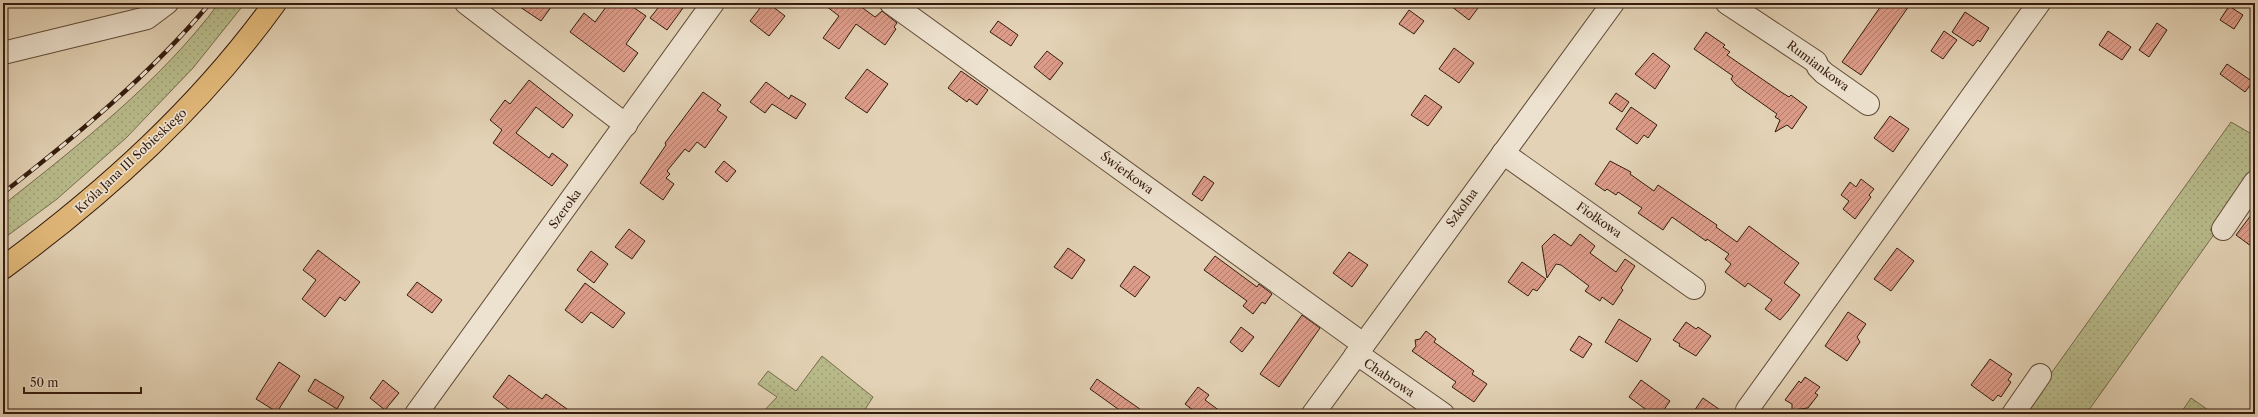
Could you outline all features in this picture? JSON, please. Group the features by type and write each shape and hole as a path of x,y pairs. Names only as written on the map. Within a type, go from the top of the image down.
{"main road":[{"name":"Króla Jana III Sobieskiego","path":"3,268 91,200 160,138 218,75 275,3"}],"street":[{"path":"3,53 147,18 167,3"},
{"path":"466,3 626,125"},
{"name":"Szeroka","path":"416,414 713,3"},
{"name":"Świerkowa","path":"891,3 1359,350"},
{"name":"Szkolna","path":"1313,414 1613,3"},
{"name":"Rumiankowa","path":"1727,3 1816,62 1818,68 1824,73 1868,104"},
{"path":"1747,410 2039,3"},
{"name":"Fiołkowa","path":"1503,153 1694,288"},
{"path":"2223,229 2255,182"},
{"name":"Chabrowa","path":"1359,350 1366,360 1443,414"},
{"path":"2013,414 2040,375"}],"green space":[{"path":"219,3 245,3 193,68 126,138 57,199 3,239 3,205 90,135 145,86 196,32"},
{"path":"2231,122 2255,136 2255,166 2210,230 2215,233 2086,414 2022,414"},
{"path":"822,356 873,397 862,414 761,414 777,397 758,384 768,371 796,391"},
{"path":"2191,398 2214,414 2180,414"}],"building":[{"path":"514,3 554,3 541,21"},
{"path":"609,3 627,3 646,16 626,44 638,53 624,72 570,32 584,13 595,22"},
{"path":"662,3 676,3 683,8 667,30 650,18"},
{"path":"764,3 768,3 785,16 769,36 750,21"},
{"path":"822,3 856,3 875,17 882,11 897,23 894,27 896,29 885,45 856,24 839,49 823,38 839,16"},
{"path":"1447,3 1472,3 1478,8 1469,20"},
{"path":"1883,3 1911,3 1861,75 1842,62"},
{"path":"2229,6 2243,15 2234,29 2220,20"},
{"path":"1409,10 1424,21 1414,34 1399,24"},
{"path":"1965,12 1989,28 1980,42 1978,40 1973,46 1952,32"},
{"path":"998,21 1018,35 1011,46 990,32"},
{"path":"2157,23 2167,30 2149,57 2139,50"},
{"path":"1944,31 1957,40 1943,59 1931,51"},
{"path":"2108,31 2131,47 2122,60 2099,45"},
{"path":"1706,32 1725,45 1723,47 1730,52 1727,55 1781,92 1789,97 1791,95 1807,107 1792,129 1787,125 1775,132 1780,120 1775,117 1777,114 1736,85 1731,79 1733,76 1694,49"},
{"path":"1454,48 1474,63 1459,83 1439,69"},
{"path":"1047,51 1063,63 1050,80 1034,67"},
{"path":"1653,53 1670,66 1655,89 1635,74"},
{"path":"2227,64 2253,82 2245,92 2220,74"},
{"path":"867,69 888,84 867,113 845,98"},
{"path":"961,71 988,90 977,105 969,99 967,102 948,88"},
{"path":"529,80 573,115 563,128 536,107 516,133 549,158 552,153 568,165 552,186 493,143 502,130 490,120 505,100 510,104"},
{"path":"766,82 789,99 791,95 806,104 796,119 772,104 765,113 750,102"},
{"path":"703,92 721,105 717,110 727,117 705,148 697,142 689,152 685,149 667,171 670,174 666,178 674,184 663,200 640,183 666,145 665,143"},
{"path":"1616,93 1629,102 1622,112 1609,103"},
{"path":"1425,95 1442,107 1428,126 1411,115"},
{"path":"1631,107 1657,125 1648,138 1644,135 1637,144 1616,129"},
{"path":"1890,116 1909,129 1893,152 1874,138"},
{"path":"724,161 736,171 727,182 715,172"},
{"path":"1610,161 1631,172 1630,174 1654,191 1658,185 1717,225 1716,227 1737,242 1749,226 1799,263 1784,283 1800,295 1788,311 1780,320 1765,309 1772,300 1748,283 1745,287 1725,272 1731,264 1725,259 1729,254 1707,239 1706,241 1672,217 1663,230 1638,213 1642,208 1618,192 1616,195 1607,189 1605,191 1595,184"},
{"path":"1204,176 1214,183 1202,201 1192,194"},
{"path":"1861,179 1874,189 1869,195 1871,197 1855,219 1843,209 1849,201 1841,195 1850,182 1856,187"},
{"path":"2255,210 2255,249 2236,235"},
{"path":"629,229 645,241 632,259 615,247"},
{"path":"1554,234 1571,246 1580,234 1595,246 1590,253 1616,272 1625,259 1635,266 1621,288 1623,290 1613,305 1602,297 1600,301 1585,291 1589,286 1561,265 1556,264 1547,278 1542,246"},
{"path":"1068,248 1085,260 1072,279 1054,267"},
{"path":"1897,248 1914,261 1891,291 1874,279"},
{"path":"318,250 360,282 345,301 340,297 325,317 302,299 316,280 303,270"},
{"path":"591,251 608,264 594,283 577,270"},
{"path":"1349,252 1368,265 1352,287 1333,273"},
{"path":"1215,256 1257,287 1259,284 1272,294 1265,304 1262,302 1253,314 1243,306 1247,301 1204,270"},
{"path":"1522,262 1546,279 1537,291 1533,289 1528,296 1508,282"},
{"path":"1134,266 1150,277 1135,297 1120,286"},
{"path":"417,282 442,300 432,313 407,295"},
{"path":"585,283 625,313 613,328 591,312 582,323 565,310"},
{"path":"1848,312 1866,324 1857,337 1860,342 1847,361 1825,346"},
{"path":"1302,315 1320,328 1279,387 1260,374"},
{"path":"1619,319 1651,339 1637,362 1605,342"},
{"path":"1686,322 1696,329 1698,327 1711,336 1696,356 1679,346 1680,344 1673,340"},
{"path":"1241,327 1254,337 1242,352 1230,342"},
{"path":"1426,331 1436,339 1434,342 1474,371 1472,374 1487,384 1474,402 1452,387 1456,382 1412,351 1416,346 1415,340 1420,339"},
{"path":"1579,336 1592,344 1583,358 1570,350"},
{"path":"1990,359 2012,374 2008,380 2011,382 2001,397 1998,395 1993,401 1971,385"},
{"path":"279,362 300,376 277,412 256,399"},
{"path":"509,375 542,399 546,394 574,414 515,414 493,397"},
{"path":"1805,377 1820,387 1815,393 1818,395 1808,408 1792,410 1792,404 1785,400 1799,381 1801,383"},
{"path":"315,379 344,397 337,409 308,391"},
{"path":"1097,379 1147,414 1125,414 1090,389"},
{"path":"383,380 399,393 385,410 370,398"},
{"path":"1641,380 1670,401 1661,414 1652,414 1629,397"},
{"path":"1198,387 1209,395 1205,400 1224,414 1198,414 1185,404"},
{"path":"1703,398 1726,414 1692,414"}],"railway":[{"path":"3,193 85,127 111,104 163,55 210,3"}]}
